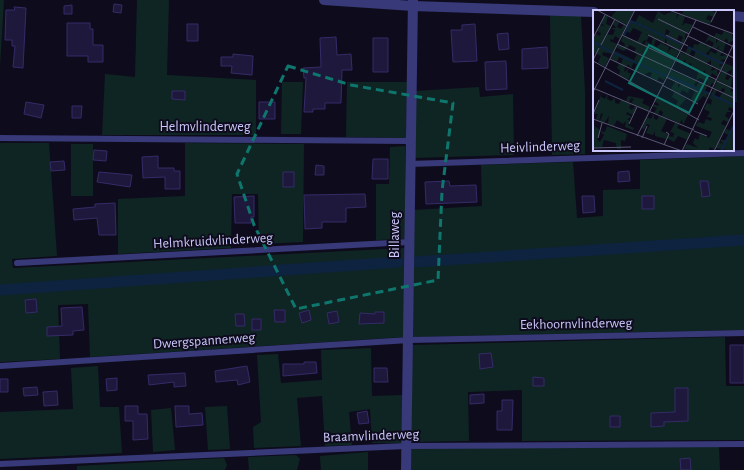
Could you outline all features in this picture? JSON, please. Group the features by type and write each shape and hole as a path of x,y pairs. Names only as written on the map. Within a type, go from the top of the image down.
{"street":[{"path":"324,0 593,12"},
{"name":"Billaweg","path":"406,470 409,164 413,3"},
{"path":"734,16 744,17"}],"lane":[{"name":"Helmvlinderweg","path":"0,138 410,141"},
{"name":"Heivlinderweg","path":"409,164 744,153"},
{"name":"Helmkruidvlinderweg","path":"17,263 409,242"},
{"name":"Eekhoornvlinderweg","path":"408,340 744,333"},
{"name":"Dwergspannerweg","path":"0,366 408,340"},
{"name":"Braamvlinderweg","path":"0,464 406,446 744,444"}],"highlighted area":[{"path":"288,66 351,85 453,103 442,191 438,280 296,309 254,225 237,174"}],"green space":[{"path":"0,0 4,0 0,66"},
{"path":"137,0 169,0 167,75 256,80 256,135 102,135 105,74 135,77"},
{"path":"550,14 581,16 585,92 585,154 552,155"},
{"path":"734,20 736,20 737,102 734,102"},
{"path":"282,82 303,82 301,134 281,134"},
{"path":"347,82 407,82 406,138 346,137"},
{"path":"479,87 480,97 513,94 514,155 414,158 415,91"},
{"path":"0,143 49,143 57,256 12,259 13,268 405,248 405,337 90,357 88,304 58,305 60,359 0,362"},
{"path":"185,143 304,144 303,242 259,244 258,194 232,194 231,248 118,254 118,199 185,196"},
{"path":"71,144 93,144 93,196 71,196"},
{"path":"405,146 405,239 376,240 376,184 389,184 390,147"},
{"path":"744,156 744,330 413,337 411,293 413,210 482,206 481,165 573,162 577,218 603,216 603,190 640,189 640,160"},
{"path":"725,337 726,386 744,386 744,440 522,441 522,390 468,392 469,441 409,442 412,345"},
{"path":"371,348 372,396 403,395 402,443 372,443 370,409 349,412 352,445 325,446 322,396 297,398 301,446 254,448 253,427 261,422 257,355 278,354 281,383 322,380 321,350"},
{"path":"98,366 100,407 119,407 122,453 0,459 0,412 73,409 71,368"},
{"path":"227,406 230,449 208,450 205,407"},
{"path":"171,408 175,450 153,452 151,410"},
{"path":"719,447 720,470 409,470 409,448"},
{"path":"368,452 368,470 321,470 320,456"},
{"path":"296,455 300,459 297,470 249,470 248,457"},
{"path":"224,458 227,465 225,470 77,470 77,466"}],"building":[{"path":"114,4 122,5 121,13 113,12"},
{"path":"72,5 72,14 64,14 64,6"},
{"path":"14,7 26,8 23,68 13,67 15,46 12,46 12,40 5,40 6,10 15,10"},
{"path":"67,23 90,23 90,29 93,29 93,45 103,45 103,62 88,62 88,56 67,56"},
{"path":"187,24 198,24 198,41 187,41"},
{"path":"475,24 477,61 453,62 451,30 462,30 462,25"},
{"path":"508,33 509,49 499,50 497,34"},
{"path":"336,37 337,55 351,54 352,70 342,70 341,103 325,103 325,109 313,109 313,112 304,112 306,78 304,78 303,68 321,67 320,38"},
{"path":"373,38 388,38 388,72 373,72"},
{"path":"547,47 548,68 522,69 522,49"},
{"path":"233,54 253,56 252,75 231,73 232,66 221,66 221,57 233,57"},
{"path":"506,61 507,89 486,90 485,62"},
{"path":"172,91 185,91 185,100 172,99"},
{"path":"26,102 44,105 41,118 24,114"},
{"path":"259,102 275,102 275,119 259,119"},
{"path":"72,106 82,106 81,118 72,118"},
{"path":"94,150 107,151 106,161 93,160"},
{"path":"158,156 158,168 174,168 174,171 180,171 180,189 165,189 165,177 143,178 142,157"},
{"path":"373,159 388,159 388,179 372,179"},
{"path":"64,161 65,170 51,171 50,162"},
{"path":"316,165 324,166 324,175 315,175"},
{"path":"629,171 630,181 618,182 618,172"},
{"path":"99,172 132,175 130,187 97,182"},
{"path":"283,172 294,172 294,187 283,187"},
{"path":"449,181 450,186 476,185 477,202 426,204 425,182"},
{"path":"700,181 708,181 710,196 702,197"},
{"path":"365,194 366,207 346,208 346,222 322,222 322,228 305,229 304,195"},
{"path":"254,196 254,217 251,217 251,223 235,223 234,197"},
{"path":"582,196 594,196 595,212 583,213"},
{"path":"642,196 654,196 654,209 642,209"},
{"path":"115,203 116,235 99,235 97,218 74,220 73,209 95,207 95,204"},
{"path":"36,299 37,312 26,313 25,300"},
{"path":"82,307 84,330 73,331 73,335 47,336 47,327 62,326 61,308"},
{"path":"274,310 285,310 285,322 275,322"},
{"path":"309,310 311,320 302,323 299,313"},
{"path":"337,311 339,322 329,324 327,313"},
{"path":"375,312 384,312 384,323 359,324 360,313 375,314"},
{"path":"235,314 244,314 245,326 236,326"},
{"path":"252,319 261,319 261,330 252,330"},
{"path":"730,345 744,345 744,383 730,383"},
{"path":"491,353 493,367 480,369 479,354"},
{"path":"304,362 316,362 317,373 283,376 283,364 304,364"},
{"path":"247,366 250,382 238,385 237,380 216,382 215,371"},
{"path":"374,368 387,368 388,382 374,382"},
{"path":"185,373 186,386 174,387 174,382 149,385 148,375"},
{"path":"533,377 544,378 544,386 533,386"},
{"path":"117,378 117,390 107,391 106,379"},
{"path":"0,379 8,379 8,392 0,392"},
{"path":"37,387 38,395 24,396 23,388"},
{"path":"675,388 688,388 688,421 664,422 664,426 651,427 651,413 675,412"},
{"path":"57,391 58,405 44,406 43,392"},
{"path":"484,394 484,403 470,404 470,395"},
{"path":"502,400 513,400 512,430 497,430 497,411 502,411"},
{"path":"125,406 138,406 138,414 147,414 148,439 133,440 133,421 125,421"},
{"path":"175,406 189,406 189,414 202,413 203,425 176,427"},
{"path":"367,411 369,423 359,424 357,413"},
{"path":"610,416 620,416 620,427 610,427"},
{"path":"690,458 691,470 681,470 680,459"}],"waterway":[{"path":"415,262 744,240"},
{"path":"0,290 398,262"}]}
